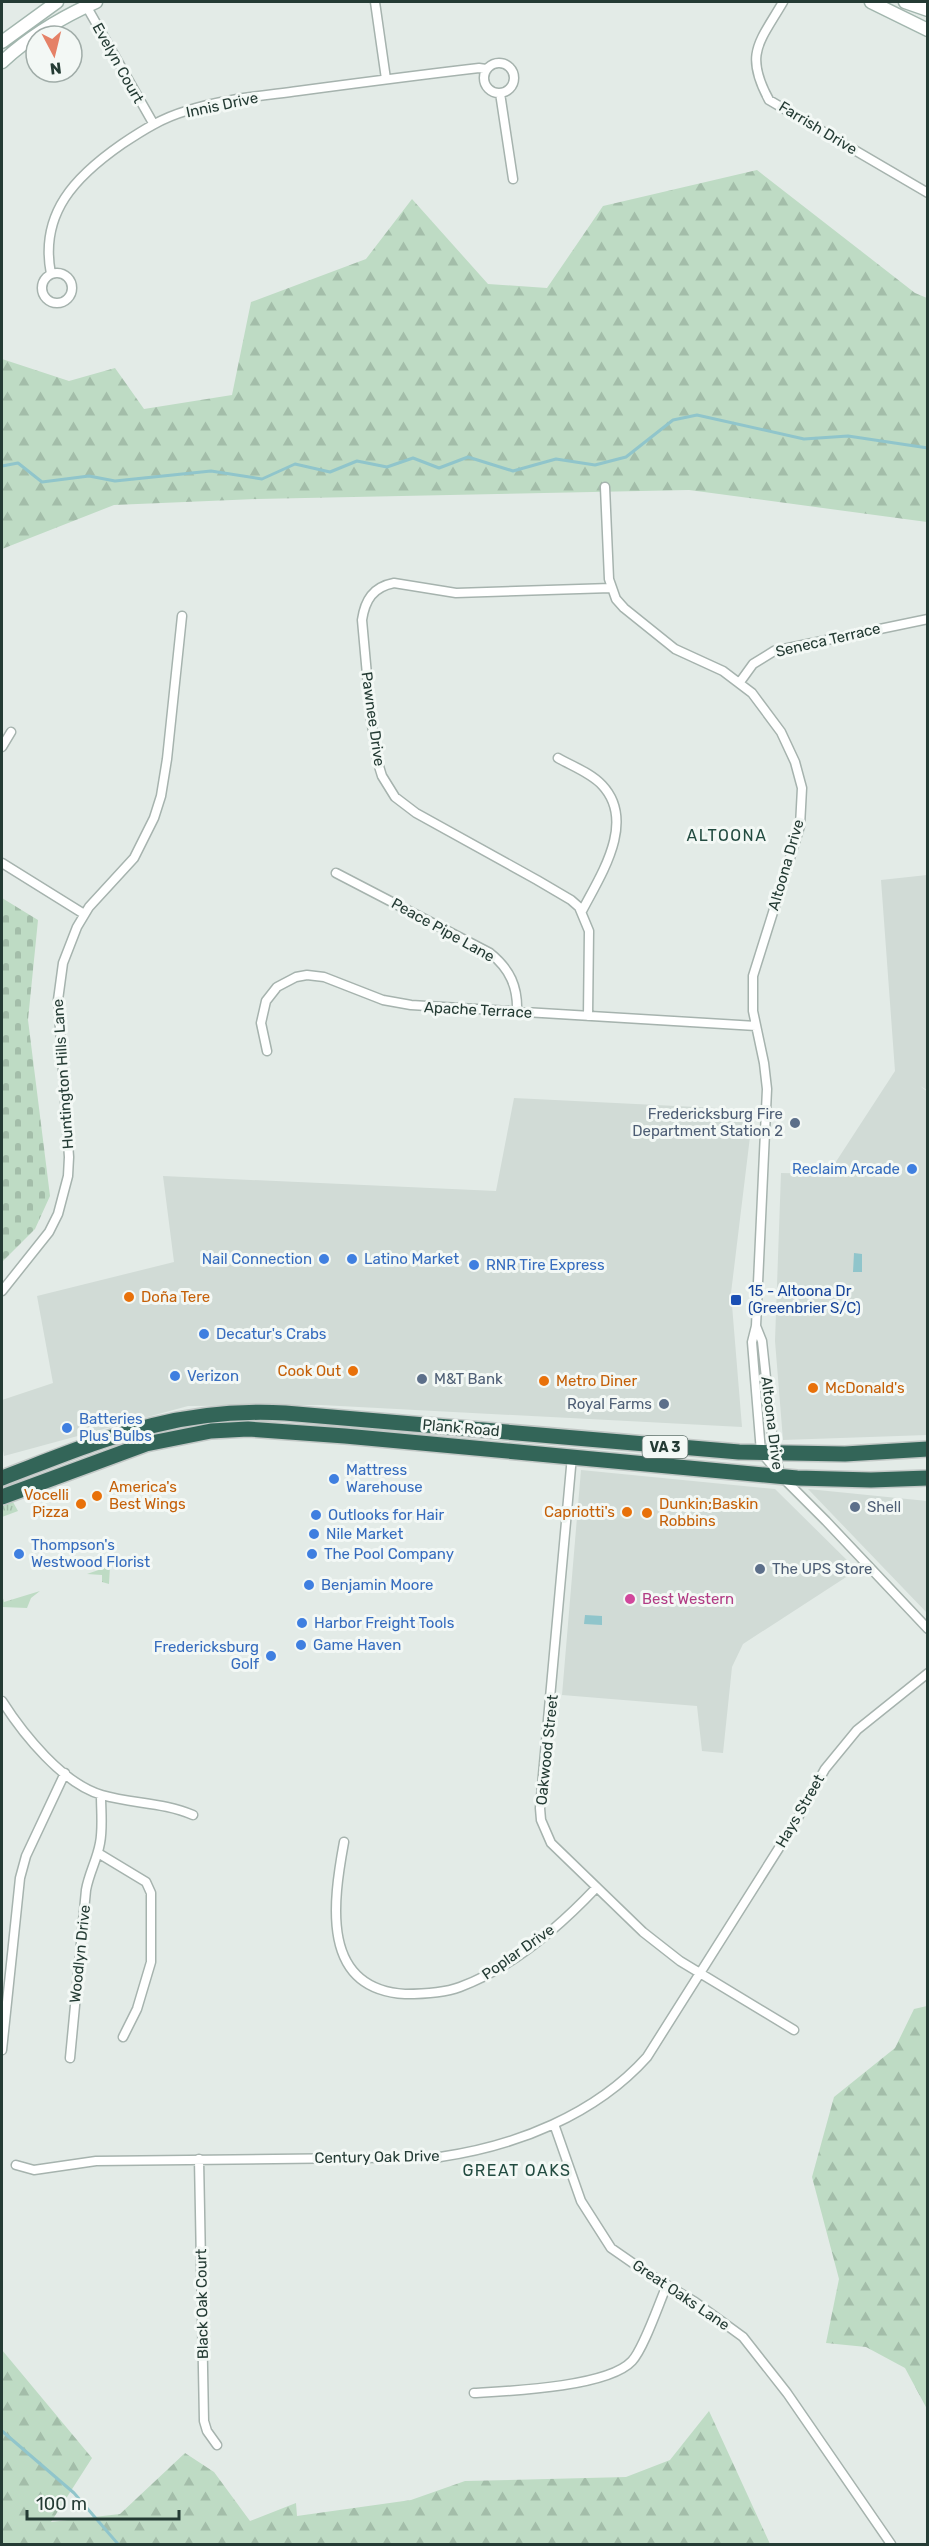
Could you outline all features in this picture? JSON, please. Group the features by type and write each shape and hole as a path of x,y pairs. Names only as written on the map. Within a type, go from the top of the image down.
{"highway":[{"name":"Plank Road","path":"2,1478 125,1432 173,1419 254,1411 672,1448 845,1454 927,1449"},
{"name":"Plank Road","path":"2,1497 146,1444 211,1431 271,1430 780,1476 871,1480 927,1478"},
{"path":"444,1445 474,1439 479,1430"},
{"path":"506,1450 515,1440 532,1435"}],"street":[{"path":"2,42 57,2"},
{"path":"375,2 386,80"},
{"name":"Farrish Drive","path":"783,2 757,50 755,64 770,100 927,193"},
{"path":"871,2 927,30"},
{"path":"904,2 927,10"},
{"path":"2,62 19,47 89,3"},
{"name":"Evelyn Court","path":"89,3 153,123"},
{"path":"493,63 501,63 513,71 512,85 500,93 487,87 483,78 486,69 493,63"},
{"name":"Innis Drive","path":"51,274 48,258 49,234 57,210 75,182 104,157 153,123 187,110 231,101 486,69"},
{"path":"500,93 513,179"},
{"path":"605,487 606,542 611,588"},
{"name":"Pawnee Drive","path":"582,911 571,900 416,813 403,804 389,788 378,763 371,719 362,620 364,604 372,593 394,583 456,592 611,588"},
{"name":"Altoona Drive","path":"611,588 624,608 675,649 723,671 740,682 768,712 781,732 795,762 802,788 800,826 753,976 752,993 764,1063 767,1105 756,1326 752,1342 768,1452 780,1476"},
{"name":"Huntington Hills Lane","path":"2,1291 49,1232 64,1195 69,1156 58,991 63,963 84,914 134,858 154,818 161,796 167,759 182,616"},
{"name":"Seneca Terrace","path":"740,682 753,664 774,651 927,619"},
{"path":"2,747 12,732"},
{"path":"558,758 602,785 609,795 616,814 612,851 582,911 590,939 588,1016"},
{"path":"2,863 84,914"},
{"name":"Peace Pipe Lane","path":"336,873 490,953 500,961 512,979 518,1012"},
{"name":"Apache Terrace","path":"267,1051 261,1023 266,1001 277,987 307,975 324,977 353,990 403,1004 756,1026"},
{"name":"Altoona Drive","path":"756,1326 762,1341 768,1452 780,1476"},
{"name":"Oakwood Street","path":"572,1456 551,1711 540,1808 541,1820 551,1843 666,1952 794,2031"},
{"path":"780,1476 826,1521 927,1629"},
{"name":"Hays Street","path":"700,1973 796,1821 825,1769 841,1747 927,1673"},
{"path":"2,1701 25,1732 65,1773 84,1787 101,1795 165,1805 193,1815"},
{"path":"2,2050 20,1878 26,1856 65,1773"},
{"name":"Woodlyn Drive","path":"70,2058 86,1890 90,1869 98,1853 101,1840 101,1795"},
{"name":"Poplar Drive","path":"344,1842 338,1876 336,1924 341,1953 348,1966 372,1986 393,1993 411,1994 458,1988 480,1978 503,1966 548,1933 596,1888"},
{"path":"98,1853 146,1882 151,1893 150,1962 147,1982 123,2037"},
{"name":"Century Oak Drive","path":"16,2165 34,2170 96,2161 440,2157 492,2146 554,2124 614,2090 647,2057 700,1973"},
{"name":"Great Oaks Lane","path":"554,2124 581,2201 611,2248 695,2302 743,2337 787,2393 891,2544"},
{"name":"Black Oak Court","path":"199,2159 204,2421 207,2431 217,2445"},
{"path":"474,2393 580,2384 610,2374 632,2361 651,2325 667,2285"}],"shaded area":[{"path":"927,875 927,1090 920,1086 928,1092 927,1435 783,1440 775,1341 781,1173 828,1174 895,1071 881,880"},
{"path":"514,1098 737,1109 753,1112 731,1293 742,1427 321,1405 188,1406 4,1456 2,1400 53,1383 37,1296 174,1262 163,1176 496,1191"},
{"path":"581,1470 775,1489 857,1570 743,1644 732,1667 723,1753 702,1751 697,1706 562,1695"},
{"path":"808,1489 927,1501 927,1613"}],"green space":[{"path":"757,170 915,293 927,298 927,522 689,490 257,499 114,505 2,549 2,359 69,381 115,368 144,409 232,395 251,302 366,259 412,199 488,284 547,288 603,206"},
{"path":"2,898 38,920 28,1020 50,1196 35,1229 2,1262"},
{"path":"13,1502 18,1511 2,1517 2,1506"},
{"path":"110,1566 109,1584 102,1582 102,1575 87,1574"},
{"path":"40,1591 31,1598 27,1608 2,1607 2,1595 4,1602"},
{"path":"928,2006 927,2409 905,2368 866,2347 826,2343 839,2279 812,2177 834,2097 895,2048 914,2009"},
{"path":"2,2350 92,2458 51,2522 120,2514 185,2453 214,2472 250,2521 296,2503 297,2516 411,2500 465,2481 626,2477 670,2460 709,2411 770,2544 2,2544"}],"water":[{"path":"854,1253 862,1254 862,1272 853,1272"},
{"path":"585,1615 602,1616 602,1625 584,1624"}],"waterway":[{"path":"2,466 18,463 42,482 89,476 115,481 211,471 262,479 295,464 330,472 357,461 387,467 413,458 439,468 468,457 513,471 556,459 595,465 626,457 673,420 697,415 804,439 848,436 928,448"},
{"path":"2,2431 74,2493 118,2544"}],"place":[{"name":"Fredericksburg Fire Department Station 2","path":"795,1123"},
{"name":"Reclaim Arcade","path":"912,1169"},
{"name":"Nail Connection","path":"324,1259"},
{"name":"Latino Market","path":"352,1259"},
{"name":"RNR Tire Express","path":"474,1265"},
{"name":"Doña Tere","path":"129,1297"},
{"name":"15 - Altoona Dr (Greenbrier S/C)","path":"736,1300"},
{"name":"Decatur's Crabs","path":"204,1334"},
{"name":"Cook Out","path":"353,1371"},
{"name":"Verizon","path":"175,1376"},
{"name":"M&T Bank","path":"422,1379"},
{"name":"Metro Diner","path":"544,1381"},
{"name":"McDonald's","path":"813,1388"},
{"name":"Royal Farms","path":"664,1404"},
{"name":"Batteries Plus Bulbs","path":"67,1428"},
{"name":"Mattress Warehouse","path":"334,1479"},
{"name":"America's Best Wings","path":"97,1496"},
{"name":"Vocelli Pizza","path":"81,1504"},
{"name":"Shell","path":"855,1507"},
{"name":"Capriotti's","path":"627,1512"},
{"name":"Dunkin;Baskin Robbins","path":"647,1513"},
{"name":"Outlooks for Hair","path":"316,1515"},
{"name":"Nile Market","path":"314,1534"},
{"name":"Thompson's Westwood Florist","path":"19,1554"},
{"name":"The Pool Company","path":"312,1554"},
{"name":"The UPS Store","path":"760,1569"},
{"name":"Benjamin Moore","path":"309,1585"},
{"name":"Best Western","path":"630,1599"},
{"name":"Harbor Freight Tools","path":"302,1623"},
{"name":"Game Haven","path":"301,1645"},
{"name":"Fredericksburg Golf","path":"271,1656"}],"district":[{"name":"ALTOONA","path":"727,835"},
{"name":"GREAT OAKS","path":"517,2170"}]}
